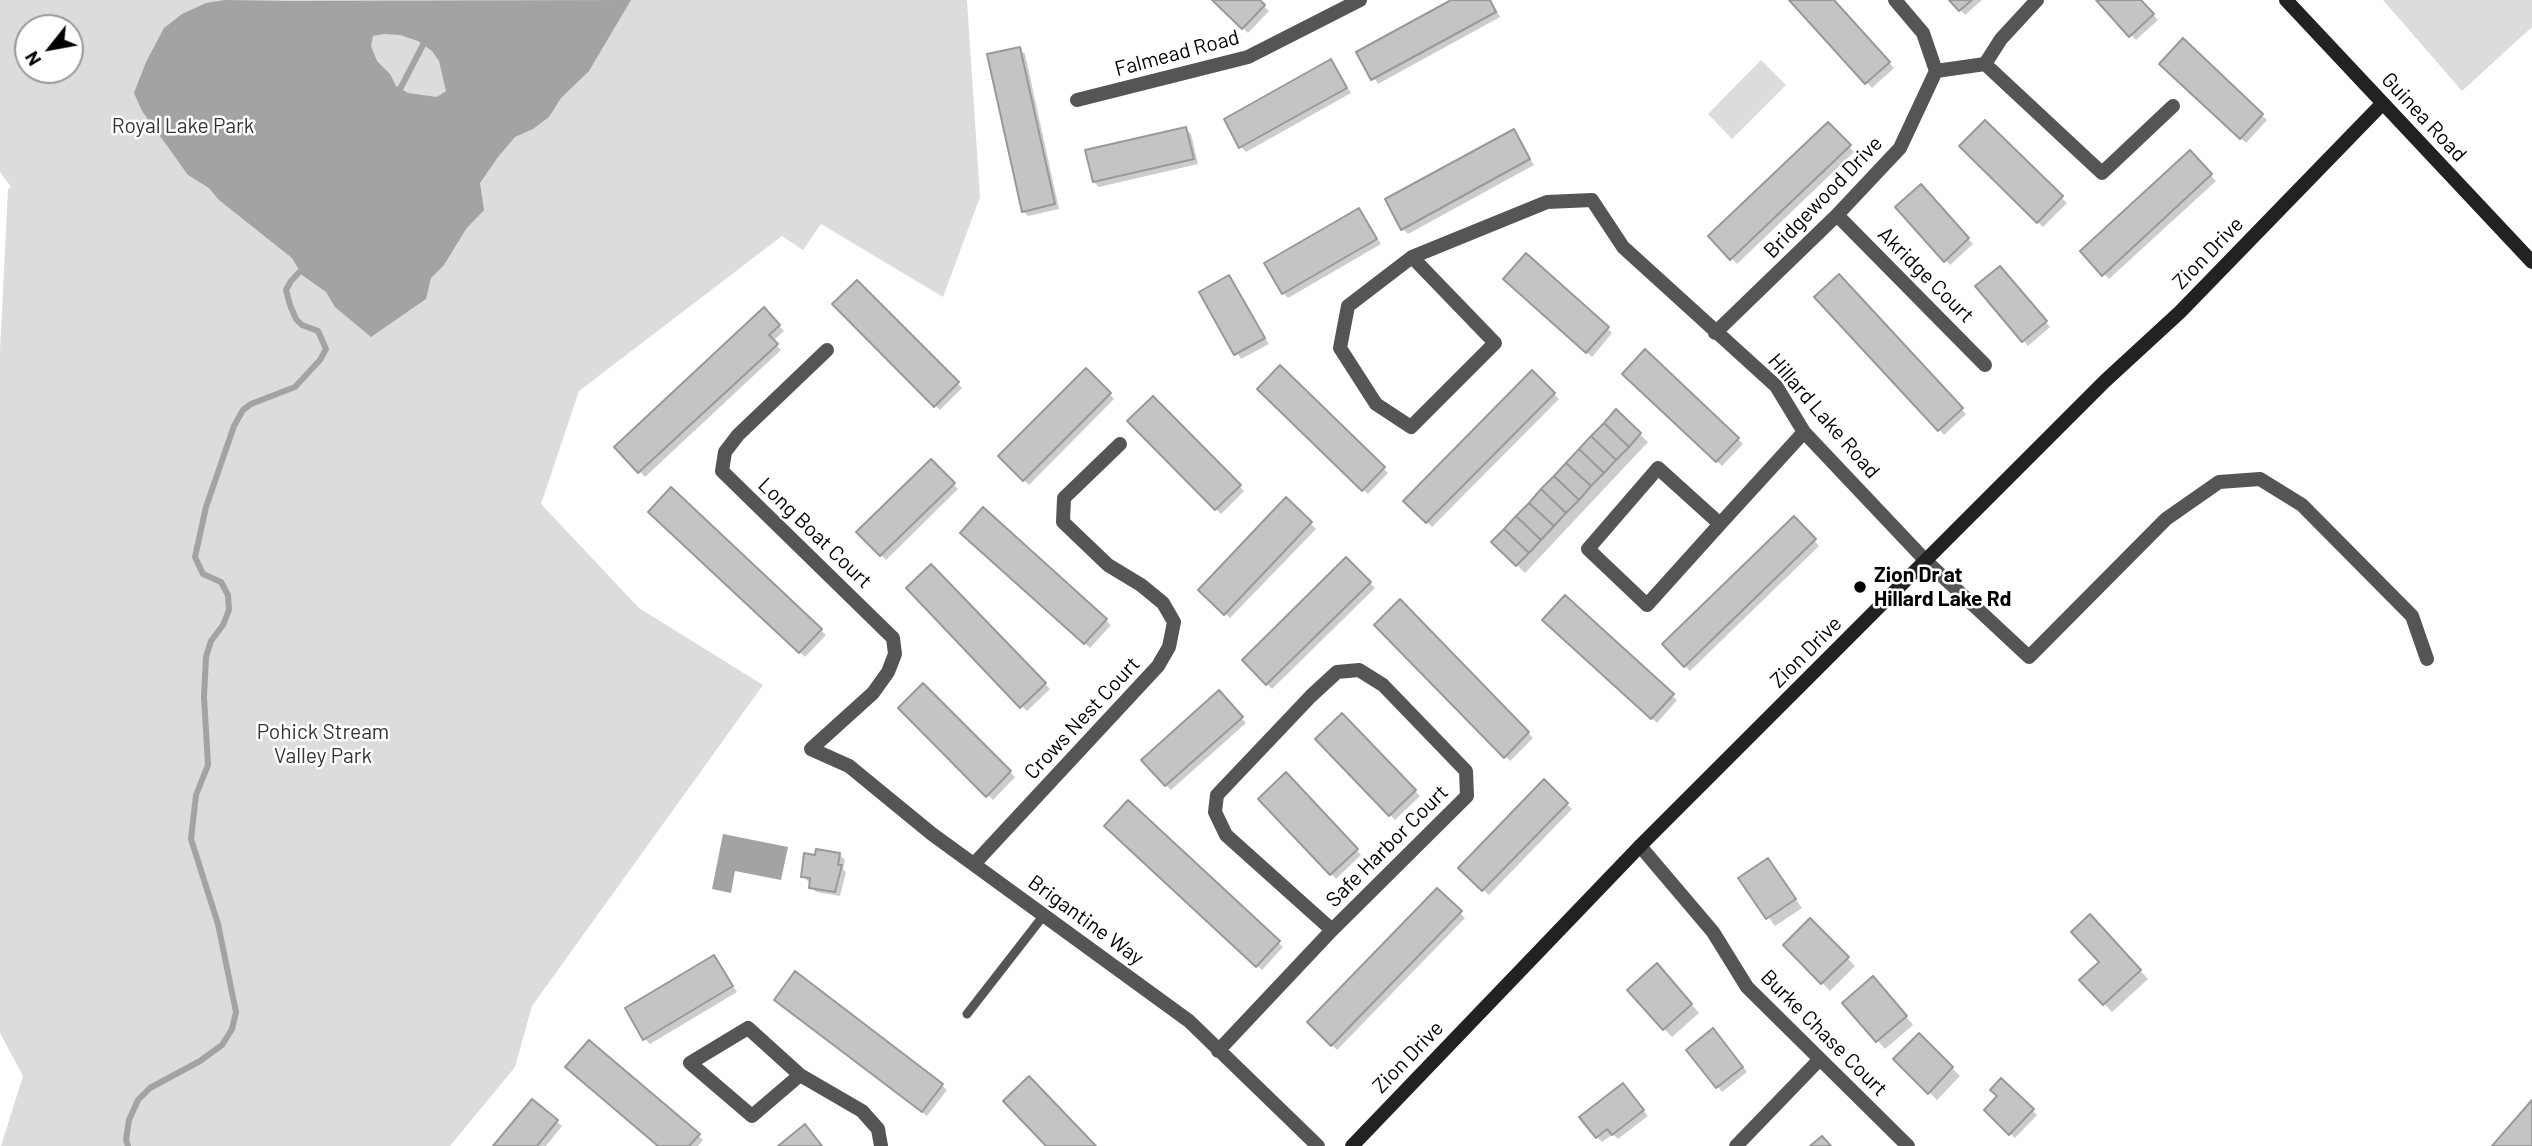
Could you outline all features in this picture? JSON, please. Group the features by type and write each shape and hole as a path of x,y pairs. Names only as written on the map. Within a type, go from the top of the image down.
{"street":[{"name":"Falmead Road","path":"1077,100 1248,57 1360,0"},
{"path":"1895,0 1923,33 1936,71 1985,64 2001,39 2037,0"},
{"name":"Guinea Road","path":"2286,0 2532,262"},
{"path":"1985,64 2102,173 2173,106"},
{"name":"Bridgewood Drive","path":"1715,333 1837,215 1900,148 1936,71"},
{"name":"Zion Drive","path":"1352,1146 1640,846 2105,381 2180,312 2382,104"},
{"name":"Hillard Lake Road","path":"1412,257 1547,202 1592,200 1623,247 1776,386 1804,432 1926,561 2029,657 2166,519 2220,482 2260,479 2302,505 2412,616 2427,659"},
{"name":"Akridge Court","path":"1837,215 1985,365"},
{"path":"1412,257 1495,343 1411,427 1376,404 1340,348 1348,306 1412,257"},
{"name":"Long Boat Court","path":"811,749 873,693 888,672 895,654 893,638 722,471 724,452 738,435 827,350"},
{"path":"1720,524 1658,468 1588,549 1647,605 1804,432"},
{"name":"Crows Nest Court","path":"974,864 1158,666 1168,647 1174,622 1163,603 1141,585 1108,565 1063,522 1064,498 1121,444"},
{"name":"Safe Harbor Court","path":"1219,1051 1332,930 1467,796 1465,771 1383,685 1359,670 1338,672 1311,696 1217,795 1215,812 1226,835 1332,930"},
{"name":"Brigantine Way","path":"811,749 849,766 932,834 1189,1021 1318,1146"},
{"name":"Burke Chase Court","path":"1640,846 1713,932 1746,987 1908,1146"},
{"path":"800,1075 752,1116 690,1063 748,1028 800,1075 862,1111 878,1129 881,1146"},
{"path":"1736,1146 1820,1059"}],"lane":[{"path":"967,1014 1044,915"}],"green space":[{"name":"Pohick Stream Valley Park","path":"0,0 967,0 980,197 943,297 821,224 803,250 782,236 579,391 541,504 639,608 763,685 532,1006 515,1067 450,1146 1,1146 23,1076 0,1033 0,351 8,189 11,187 0,172"},
{"path":"2383,0 2532,0 2532,27 2462,91"},
{"path":"1761,60 1786,85 1732,139 1708,114"}],"shaded area":[{"path":"225,0 631,0 589,71 561,98 549,117 533,129 515,137 480,183 484,210 466,229 444,265 431,278 426,299 371,337 335,307 326,292 302,275 292,258 219,200 209,188 188,175 142,111 134,93 164,28 182,14 206,3","holes":["400,35 418,41 432,51 439,61 446,91 437,97 408,93 396,86 390,74 377,61 371,46 373,36"]},
{"path":"723,834 788,847 781,880 735,871 731,893 712,889"}],"building":[{"path":"1212,0 1260,0 1265,5 1242,29"},
{"path":"1451,0 1490,0 1496,12 1371,80 1356,52"},
{"path":"1789,0 1834,0 1890,62 1865,84"},
{"path":"1949,0 1972,0 1959,11"},
{"path":"2096,0 2141,0 2154,14 2129,37"},
{"path":"2183,38 2263,114 2240,139 2159,64"},
{"path":"1020,47 1055,204 1022,212 987,54"},
{"path":"1331,59 1347,88 1239,148 1224,119"},
{"path":"1985,120 2063,196 2037,223 1959,146"},
{"path":"1828,122 1851,145 1730,260 1708,236"},
{"path":"1186,127 1194,159 1093,182 1085,150"},
{"path":"1514,129 1530,159 1401,230 1385,199"},
{"path":"2190,150 2212,174 2102,276 2080,251"},
{"path":"1921,184 1969,238 1944,262 1895,207"},
{"path":"1359,208 1377,239 1282,294 1264,263"},
{"path":"1526,253 1609,327 1586,353 1503,279"},
{"path":"2000,266 2047,321 2022,342 1975,286"},
{"path":"1839,274 1963,408 1938,431 1814,297"},
{"path":"1229,275 1265,338 1234,355 1199,292"},
{"path":"857,280 959,382 934,407 832,304"},
{"path":"764,307 780,325 769,335 778,344 638,473 614,447"},
{"path":"1645,349 1739,438 1716,462 1622,374"},
{"path":"1280,365 1385,467 1362,491 1257,389"},
{"path":"1086,368 1111,393 1023,481 998,456"},
{"path":"1532,370 1555,393 1426,523 1403,501"},
{"path":"1153,396 1241,485 1215,510 1127,421"},
{"path":"1616,409 1641,433 1629,447 1604,423"},
{"path":"1604,423 1629,447 1616,460 1591,436"},
{"path":"1591,436 1616,460 1604,473 1579,449"},
{"path":"1579,449 1604,473 1591,486 1566,463"},
{"path":"931,459 955,483 880,556 856,532"},
{"path":"1566,463 1591,486 1579,500 1554,476"},
{"path":"1554,476 1579,500 1566,513 1541,489"},
{"path":"671,487 822,629 799,653 648,512"},
{"path":"1541,489 1566,513 1554,526 1529,503"},
{"path":"1286,497 1312,522 1224,615 1198,590"},
{"path":"1529,503 1554,526 1541,540 1516,516"},
{"path":"983,507 1107,619 1084,644 960,533"},
{"path":"1516,516 1541,540 1529,553 1504,529"},
{"path":"1794,516 1816,539 1684,667 1662,644"},
{"path":"1504,529 1529,553 1516,566 1491,542"},
{"path":"1346,557 1371,582 1266,685 1242,660"},
{"path":"931,564 1046,683 1020,708 906,588"},
{"path":"1565,595 1674,694 1651,719 1542,620"},
{"path":"1400,599 1529,732 1504,758 1374,625"},
{"path":"923,683 1011,771 986,797 898,708"},
{"path":"1219,690 1243,717 1165,786 1141,760"},
{"path":"1342,713 1416,790 1389,816 1315,739"},
{"path":"1286,772 1358,849 1330,875 1258,799"},
{"path":"1544,779 1568,803 1482,891 1458,868"},
{"path":"1128,800 1280,941 1256,967 1104,826"},
{"path":"816,849 840,853 838,865 842,865 835,892 809,888 810,878 801,877 804,853 815,855"},
{"path":"1768,858 1796,899 1766,919 1738,878"},
{"path":"1437,888 1462,911 1331,1046 1307,1022"},
{"path":"2090,914 2141,970 2103,1005 2079,980 2099,962 2071,932"},
{"path":"1810,918 1849,957 1821,984 1783,945"},
{"path":"714,955 733,986 643,1040 625,1008"},
{"path":"1657,963 1692,1004 1663,1030 1627,990"},
{"path":"795,971 943,1084 922,1112 774,1000"},
{"path":"1873,976 1907,1016 1876,1042 1842,1003"},
{"path":"1713,1028 1743,1067 1716,1088 1686,1050"},
{"path":"1919,1033 1953,1067 1928,1094 1893,1059"},
{"path":"589,1040 700,1134 689,1146 658,1146 565,1067"},
{"path":"1029,1076 1096,1146 1046,1146 1003,1101"},
{"path":"2001,1078 2034,1109 2009,1135 1984,1110 1997,1096 1990,1090"},
{"path":"1623,1083 1644,1110 1612,1135 1607,1129 1596,1138 1579,1117"},
{"path":"532,1099 558,1120 537,1146 493,1146"},
{"path":"2532,1100 2532,1146 2492,1146"},
{"path":"805,1124 822,1146 778,1146"},
{"path":"1822,1136 1831,1146 1810,1146"}],"waterway":[{"path":"397,95 426,39"},
{"path":"128,1146 126,1140 129,1120 138,1100 150,1088 200,1061 222,1045 232,1029 236,1012 218,924 191,839 196,795 208,765 204,697 206,657 211,641 223,625 229,610 228,595 221,582 203,574 195,557 206,507 234,426 243,410 251,404 295,387 320,360 326,349 318,331 302,325 290,305 286,290 304,267"}],"place":[{"name":"Zion Dr at Hillard Lake Rd","path":"1860,587"}],"park label":[{"name":"Royal Lake Park","path":"183,126"}]}
